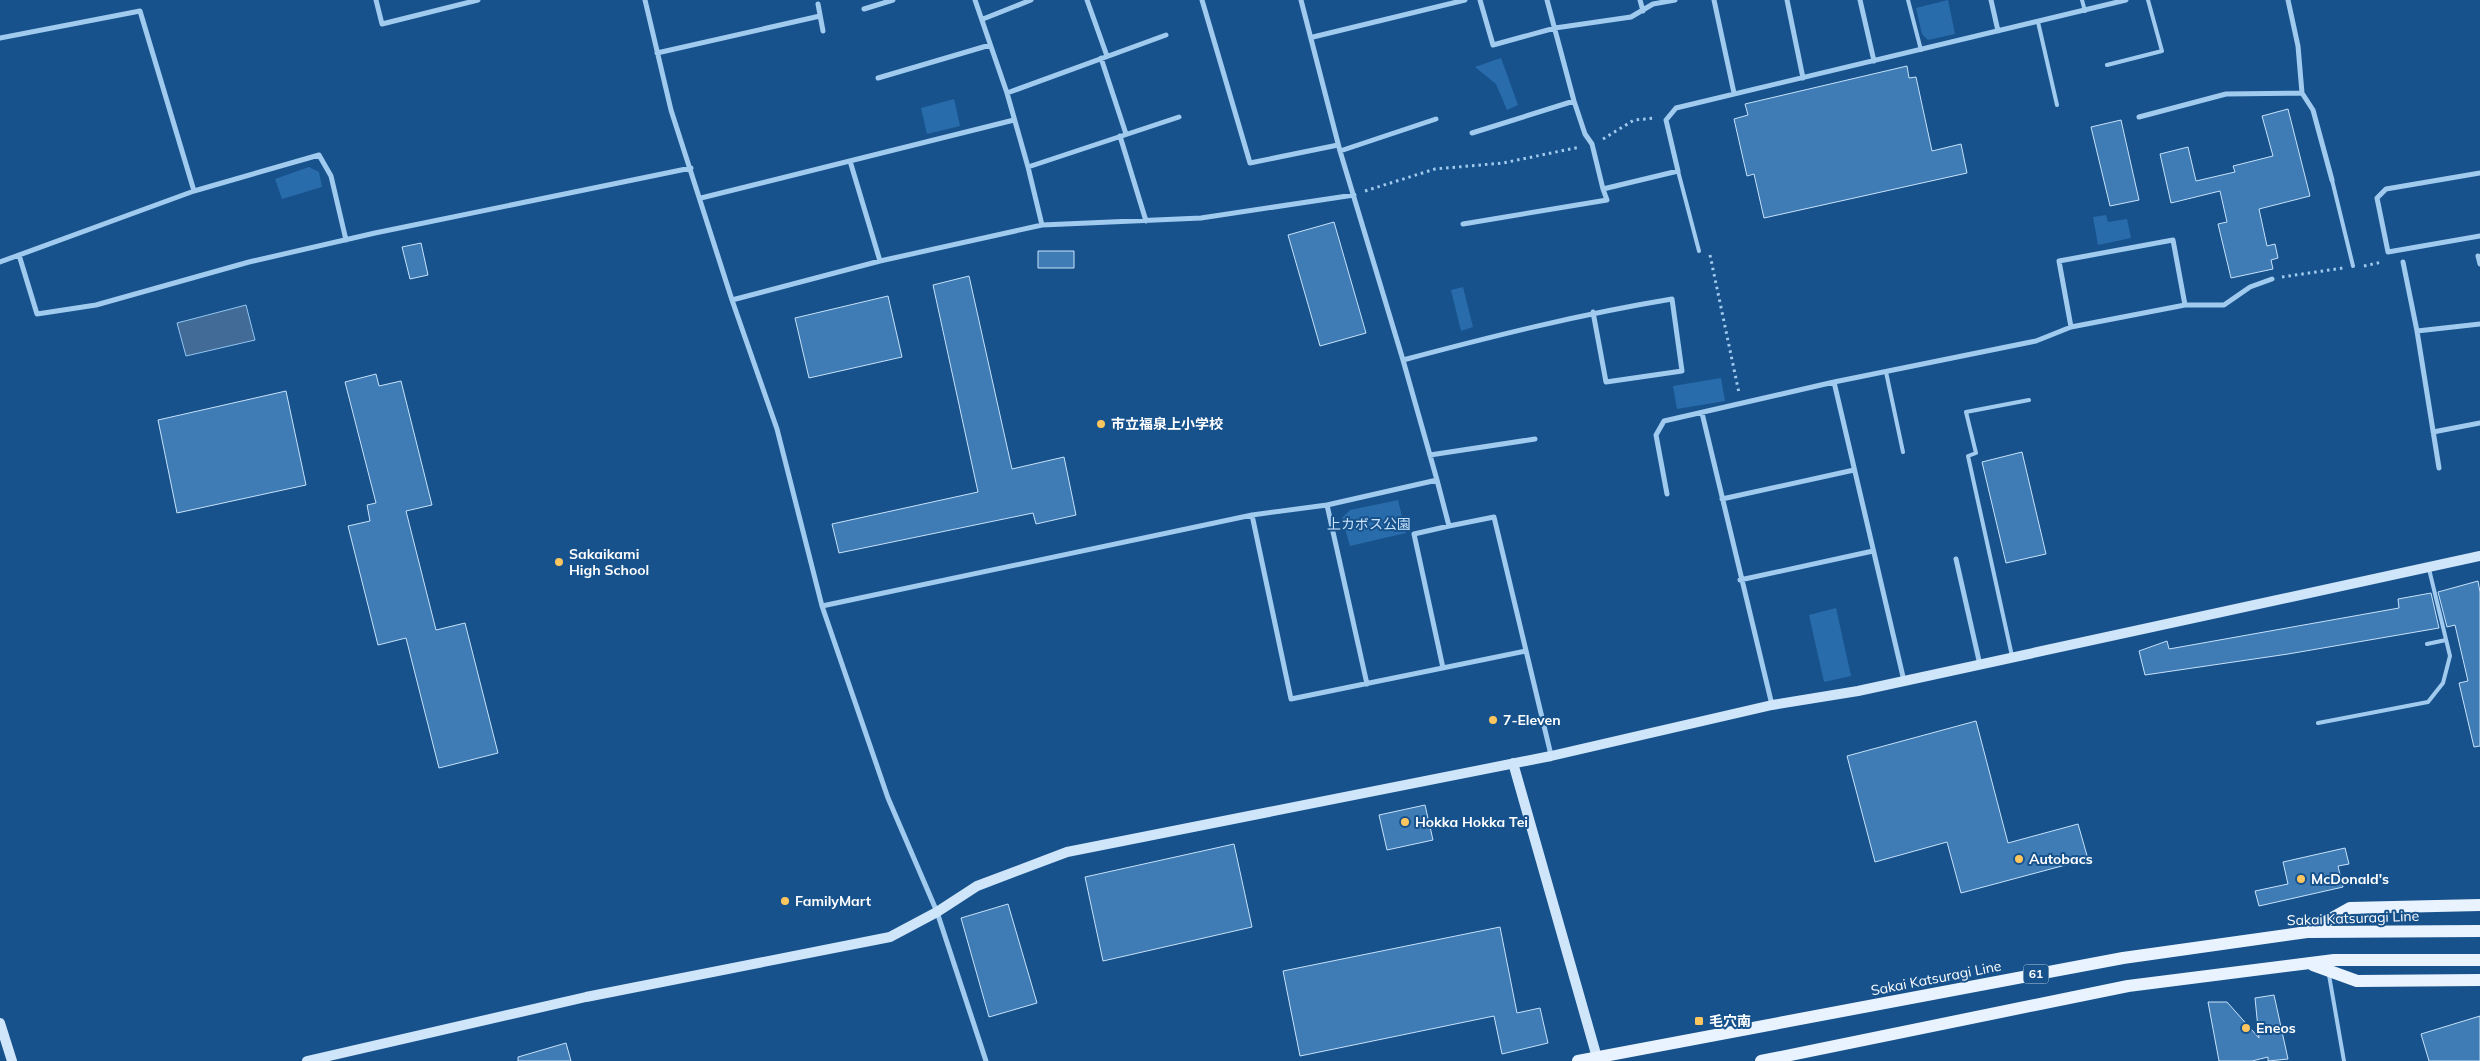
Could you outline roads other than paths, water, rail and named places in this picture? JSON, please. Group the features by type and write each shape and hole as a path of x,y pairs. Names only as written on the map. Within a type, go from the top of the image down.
{"main road":[{"path":"2307,932 2350,908 2480,906"},
{"name":"Sakai Katsuragi Line","path":"1578,1061 1598,1059 2123,958 2307,932 2480,931"},
{"name":"61","path":"1761,1061 2128,986 2308,963 2372,959 2480,960"},
{"path":"2308,963 2357,981 2480,980"}],"street":[{"path":"376,0 382,24 463,2 478,0"},
{"path":"645,0 671,110 732,300 777,429 822,606 888,798 936,912 986,1061"},
{"path":"864,9 893,0"},
{"path":"975,0 1007,93 1042,225"},
{"path":"983,19 1031,0"},
{"path":"1087,0 1126,134"},
{"path":"1202,0 1250,163 1338,145"},
{"path":"1302,0 1313,37 1338,145 1404,360 1449,526"},
{"path":"1313,37 1465,0"},
{"path":"1480,0 1492,45 1555,28 1631,17 1653,4 1675,0"},
{"path":"1463,224 1607,200 1592,144 1585,134 1574,101 1548,0"},
{"path":"1640,0 1643,11"},
{"path":"1714,0 1734,93"},
{"path":"1787,0 1803,78"},
{"path":"1860,0 1874,61"},
{"path":"1991,0 1998,30"},
{"path":"1603,189 1678,172 1666,120 1676,108 2126,0"},
{"path":"2288,0 2298,46 2302,93 2313,110 2332,180"},
{"path":"818,4 823,30"},
{"path":"0,38 140,10 194,191"},
{"path":"657,53 820,16"},
{"path":"1007,93 1166,35"},
{"path":"878,78 990,45"},
{"path":"2139,117 2226,94 2302,93"},
{"path":"1472,133 1574,101"},
{"path":"1028,167 1179,117"},
{"path":"700,198 1014,120"},
{"path":"1340,151 1436,120"},
{"path":"1120,136 1146,221"},
{"path":"0,262 194,191 319,155 331,176 346,240"},
{"path":"850,161 880,262"},
{"path":"19,256 37,314 96,305 249,262 346,240 691,168"},
{"path":"2480,173 2386,189 2377,198 2388,252 2480,236"},
{"path":"732,300 880,262 1042,225 1201,218 1354,195"},
{"path":"2071,327 2059,262 2078,258 2173,240 2185,305"},
{"path":"2478,256 2480,264"},
{"path":"2403,262 2417,331 2432,432 2440,468"},
{"path":"1667,494 1656,435 1664,421 1834,382 2036,341 2071,327 2185,305 2224,306 2250,287 2272,279"},
{"path":"1404,360 1517,329 1593,312 1672,299 1682,371 1606,382 1593,312"},
{"path":"2417,331 2480,324"},
{"path":"1834,382 1904,681"},
{"path":"1702,413 1740,580 1772,704"},
{"path":"2432,432 2480,423"},
{"path":"1430,455 1535,439"},
{"path":"1722,499 1854,470"},
{"path":"822,606 1252,515 1327,505 1437,480"},
{"path":"1327,505 1367,684"},
{"path":"1252,515 1292,700 1526,652"},
{"path":"1443,668 1414,534 1494,517 1551,756"},
{"path":"1740,580 1873,551"},
{"path":"307,1061 586,997 890,937 936,912 977,886 1067,852 1551,756 1772,704 1904,681 2480,556"},
{"path":"1956,559 1980,665"},
{"path":"1512,763 1598,1059"},
{"path":"0,1023 12,1061"}],"lane":[{"path":"1908,0 1921,50"},
{"path":"2082,0 2084,11"},
{"path":"2107,65 2162,51 2148,0"},
{"path":"2038,22 2057,105"},
{"path":"1678,172 1699,251"},
{"path":"2332,180 2353,266"},
{"path":"1886,372 1904,452"},
{"path":"2012,658 1968,456 1976,453 1966,412 2029,400"},
{"path":"2318,722 2428,702 2443,683 2450,656 2429,568"},
{"path":"2428,644 2446,640"},
{"path":"2328,970 2344,1061"}],"place":[{"name":"市立福泉上小学校","path":"1101,424"},
{"name":"Sakaikami High School","path":"559,562"},
{"name":"7-Eleven","path":"1493,720"},
{"name":"Hokka Hokka Tei","path":"1405,822"},
{"name":"Autobacs","path":"2019,859"},
{"name":"McDonald's","path":"2301,879"},
{"name":"FamilyMart","path":"785,901"},
{"name":"毛穴南","path":"1699,1021"},
{"name":"Eneos","path":"2246,1028"}],"park label":[{"name":"上カボス公園","path":"1369,524"}]}
